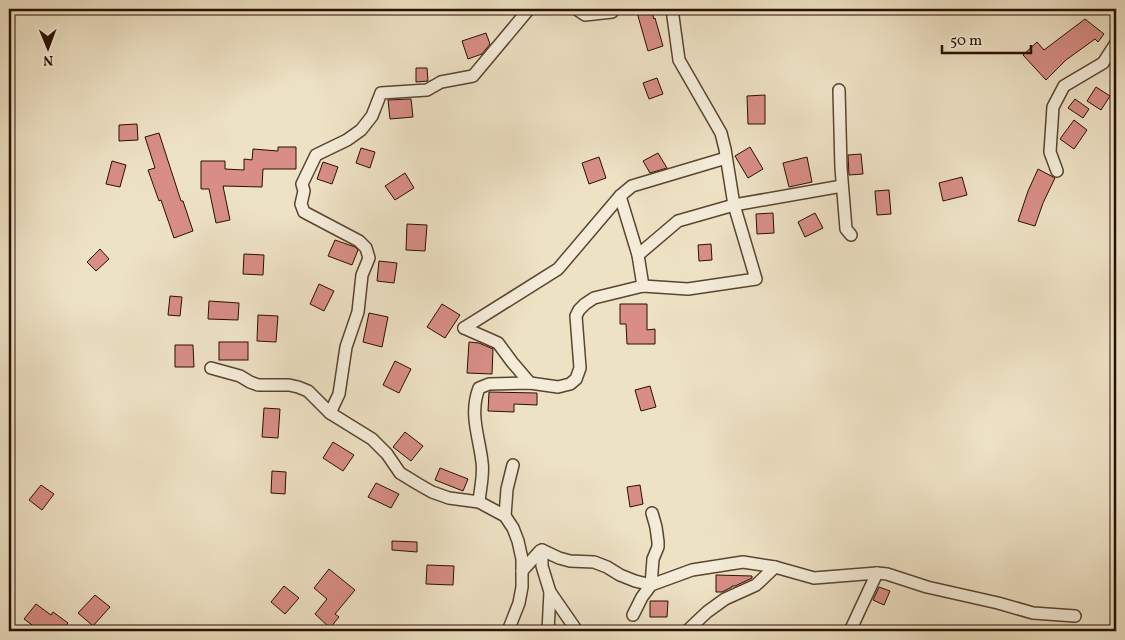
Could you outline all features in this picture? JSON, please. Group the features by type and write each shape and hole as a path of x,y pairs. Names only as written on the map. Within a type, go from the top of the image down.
{"street":[{"path":"330,413 340,394 346,347 358,312 362,275 369,258 366,248 359,241 304,212 301,204 304,191 302,184 316,154 347,140 361,130 372,116 381,93 427,90 441,82 472,76 529,9"},
{"path":"576,9 585,15 612,12 613,9"},
{"path":"479,502 482,465 474,412 475,399 479,388 489,384 530,383 558,387 570,384 576,379 580,368 576,316 579,310 594,298 643,286 688,289 756,279 734,205 720,134 679,60 672,9"},
{"path":"1057,171 1050,152 1053,107 1064,86 1103,62 1116,42"},
{"path":"839,90 842,186 846,228 851,235"},
{"path":"530,383 498,343 464,328 558,269 620,196 632,186 726,158"},
{"path":"638,255 678,221 734,205 842,186"},
{"path":"620,196 638,255 643,286"},
{"path":"211,368 240,376 258,385 289,385 308,391 330,413 372,439 388,454 400,473 432,492 449,498 479,502 505,516 513,528 522,560 520,603 508,631"},
{"path":"505,516 507,489 513,465"},
{"path":"633,614 651,585 653,559 658,547 656,527 652,513"},
{"path":"522,571 542,550"},
{"path":"542,550 570,561 594,562 620,575 651,585 692,570 743,562 814,578 887,574 927,587 1033,613 1075,616"},
{"path":"542,550 544,574 550,592 548,631"},
{"path":"686,631 725,600 756,585 775,568"},
{"path":"850,631 878,573"},
{"path":"550,592 577,631"}],"building":[{"path":"636,9 651,9 663,46 648,51"},
{"path":"1085,19 1104,34 1098,42 1095,39 1066,60 1046,80 1023,55 1037,42 1044,50"},
{"path":"486,33 490,44 482,54 468,59 462,41"},
{"path":"416,68 427,68 428,81 416,82"},
{"path":"657,78 663,94 649,99 643,83"},
{"path":"1096,87 1110,96 1101,110 1087,101"},
{"path":"765,95 765,124 748,124 747,96"},
{"path":"411,99 413,117 390,119 388,100"},
{"path":"1075,99 1089,109 1083,118 1068,108"},
{"path":"1074,120 1087,130 1074,149 1060,139"},
{"path":"137,124 138,140 119,141 119,125"},
{"path":"159,133 181,201 183,201 193,231 174,238 148,170 155,168 145,137"},
{"path":"278,147 296,147 296,169 263,169 262,187 223,186 230,220 216,223 209,189 201,189 201,161 225,161 225,169 244,170 244,159 252,160 253,149 278,151"},
{"path":"750,147 763,169 748,178 735,156"},
{"path":"361,148 375,152 370,168 356,163"},
{"path":"658,153 667,168 650,173 643,161"},
{"path":"861,154 863,174 849,175 848,155"},
{"path":"599,157 606,178 589,184 582,163"},
{"path":"807,157 812,182 789,187 783,163"},
{"path":"112,161 126,165 120,187 106,184"},
{"path":"323,162 338,167 332,184 317,179"},
{"path":"1038,169 1055,178 1035,226 1018,221"},
{"path":"405,173 414,188 395,200 385,186"},
{"path":"962,177 967,195 943,201 939,183"},
{"path":"889,190 891,214 877,215 875,191"},
{"path":"773,213 774,233 757,234 756,214"},
{"path":"815,213 823,228 805,237 798,222"},
{"path":"407,224 427,225 425,251 406,250"},
{"path":"335,240 355,247 358,250 352,265 328,256"},
{"path":"711,244 712,260 699,261 698,245"},
{"path":"100,249 109,259 96,271 87,262"},
{"path":"244,254 264,255 263,275 243,274"},
{"path":"379,261 397,263 394,283 377,281"},
{"path":"319,284 334,291 324,311 310,304"},
{"path":"170,296 182,297 180,316 168,315"},
{"path":"209,301 239,303 238,320 208,319"},
{"path":"442,304 460,315 445,338 427,327"},
{"path":"620,304 647,304 647,330 655,329 655,344 627,344 626,324 620,324"},
{"path":"369,313 388,317 382,347 363,342"},
{"path":"258,315 278,316 276,342 257,341"},
{"path":"219,342 248,342 248,360 219,360"},
{"path":"469,342 479,343 493,349 492,374 467,373"},
{"path":"175,345 193,345 194,367 175,367"},
{"path":"395,361 411,369 399,393 383,385"},
{"path":"650,386 656,407 641,411 635,390"},
{"path":"489,392 537,393 537,405 514,404 514,412 488,411"},
{"path":"264,408 280,409 278,438 262,437"},
{"path":"405,432 423,446 411,461 393,447"},
{"path":"333,442 354,455 343,471 323,458"},
{"path":"440,468 468,479 463,491 435,480"},
{"path":"272,471 286,472 285,494 271,493"},
{"path":"376,483 399,494 391,508 368,497"},
{"path":"41,485 54,494 42,510 29,500"},
{"path":"640,485 643,504 630,507 627,487"},
{"path":"392,541 417,542 417,552 392,550"},
{"path":"427,565 454,566 453,585 426,584"},
{"path":"329,569 355,590 335,614 339,617 330,628 315,614 327,599 314,588"},
{"path":"716,575 752,576 752,578 722,592 716,592"},
{"path":"284,586 299,598 285,614 271,602"},
{"path":"879,587 890,591 884,605 873,600"},
{"path":"95,595 110,607 93,626 78,613"},
{"path":"650,601 668,601 667,617 650,617"},
{"path":"36,604 51,615 53,612 68,623 61,631 51,631 43,625 39,630 24,619"}]}
